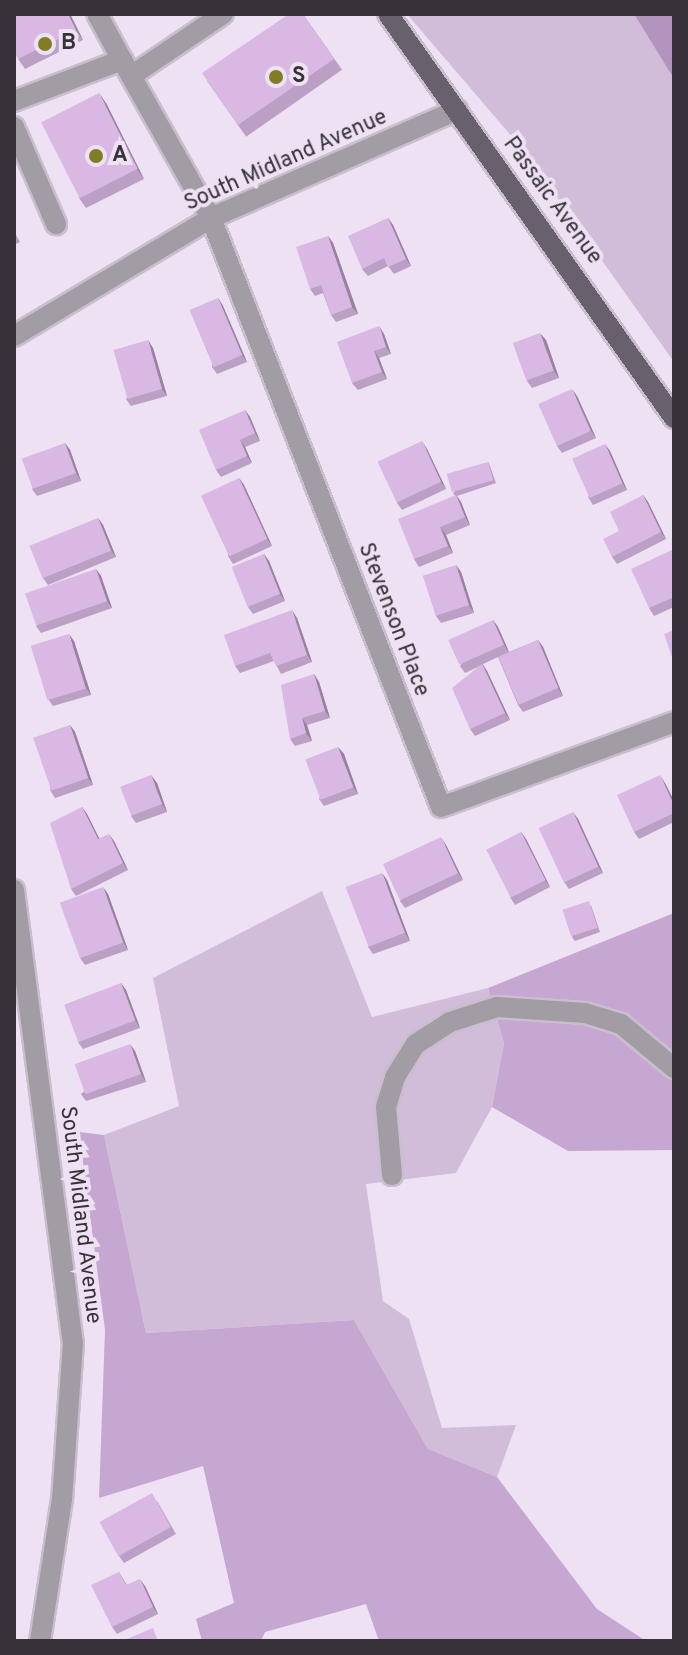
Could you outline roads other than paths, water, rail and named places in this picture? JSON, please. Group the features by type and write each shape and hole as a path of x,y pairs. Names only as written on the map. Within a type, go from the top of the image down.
{"main road":[{"name":"Passaic Avenue","path":"388,14 674,418"}],"street":[{"path":"97,14 211,218"},
{"path":"14,101 127,68 223,14"},
{"name":"South Midland Avenue","path":"14,336 211,218 457,110"},
{"path":"14,127 56,224"},
{"name":"Stevenson Place","path":"211,218 441,807 674,722"},
{"name":"South Midland Avenue","path":"14,890 73,1343 62,1499 40,1641"},
{"path":"392,1175 386,1107 395,1077 416,1044 450,1022 497,1007 585,1013 621,1024 674,1068"}],"place":[{"name":"B","path":"45,44"},
{"name":"S","path":"276,77"},
{"name":"A","path":"96,156"}]}
